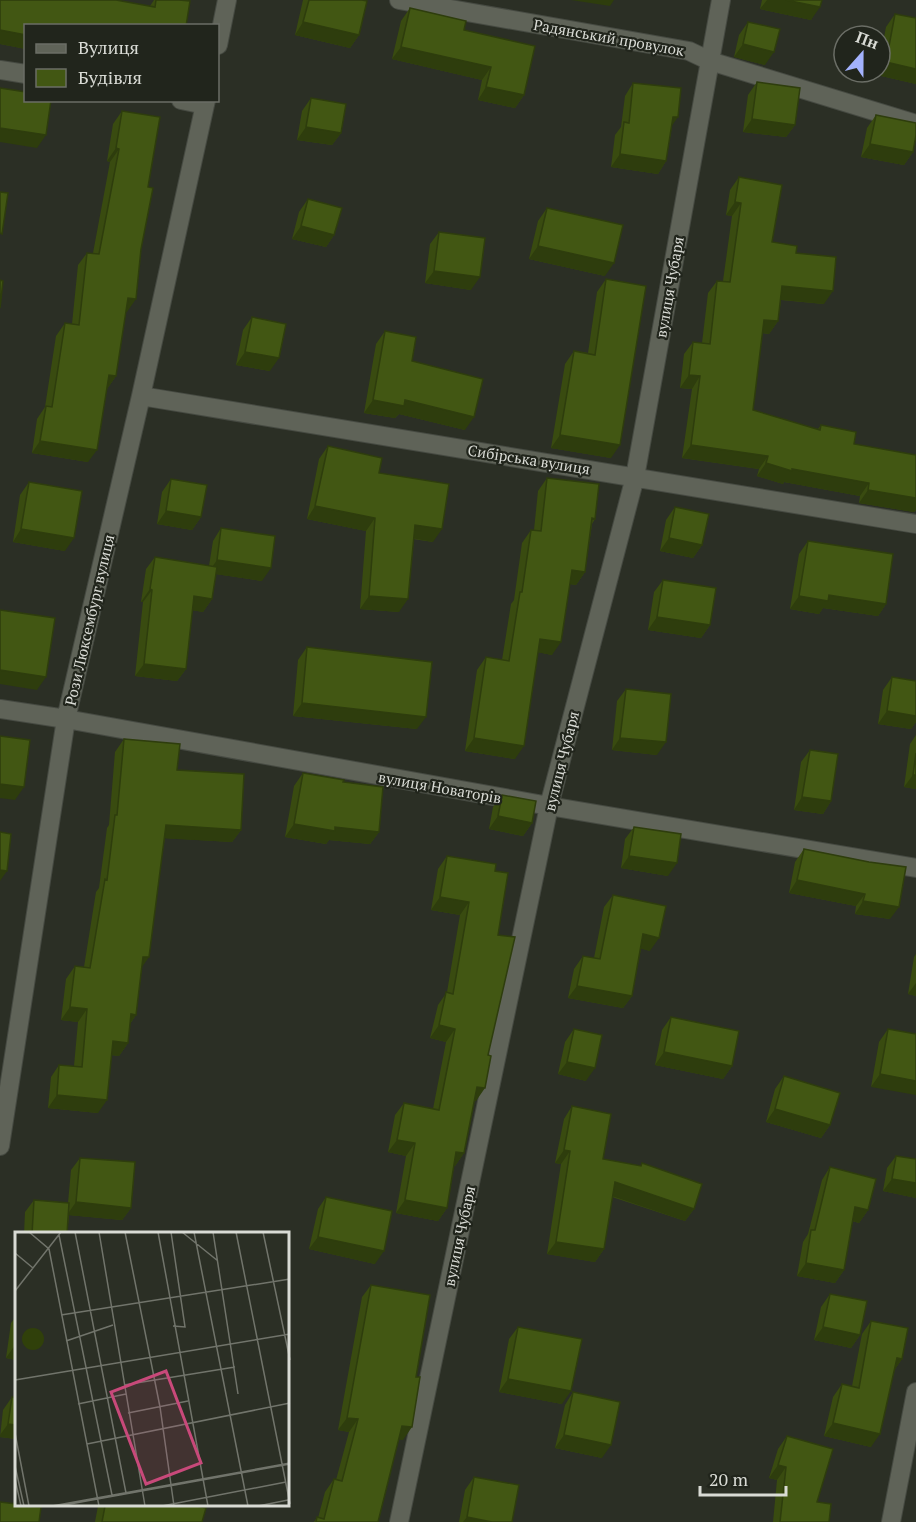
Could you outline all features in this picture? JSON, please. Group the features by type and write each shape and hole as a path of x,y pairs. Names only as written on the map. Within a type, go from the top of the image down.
{"street":[{"path":"219,40 227,0"},
{"name":"Радянський провулок","path":"399,0 689,51 710,61 916,124"},
{"name":"вулиця Чубаря","path":"399,1522 549,806 635,477 721,0"},
{"path":"0,70 24,74"},
{"name":"Рози Люксембург вулиця","path":"0,1146 66,719 141,396 205,103"},
{"name":"Сибірська вулиця","path":"141,396 916,524"},
{"name":"вулиця Новаторів","path":"0,710 66,719 549,806 916,868"},
{"path":"891,1522 916,1392"}],"building":[{"path":"0,0 116,0 155,7 156,0 190,1 186,24 24,24 24,35 0,30"},
{"path":"309,0 367,1 359,35 303,22"},
{"path":"786,0 822,0 820,7"},
{"path":"410,8 466,21 464,30 535,46 524,95 486,87 491,67 401,47"},
{"path":"895,14 916,18 916,69 892,63 892,30"},
{"path":"748,22 780,29 774,52 743,44"},
{"path":"757,82 800,88 795,125 752,119"},
{"path":"633,83 681,88 678,117 673,117 666,161 620,154 624,122 629,123"},
{"path":"0,88 24,92 24,102 51,102 46,135 0,128"},
{"path":"311,98 346,104 341,133 306,127"},
{"path":"122,111 160,117 148,187 153,188 141,249 136,299 128,298 116,376 109,375 97,450 40,441 46,406 52,407 65,323 79,325 87,253 99,254 119,149 116,148"},
{"path":"876,115 916,123 913,152 870,144"},
{"path":"739,177 782,185 772,242 797,246 796,253 836,257 833,291 782,286 778,321 764,320 753,410 820,430 821,425 856,432 854,444 916,455 916,498 868,490 869,483 792,469 792,471 766,463 768,456 691,445 700,376 689,375 693,342 710,344 717,281 730,282 741,203 735,202"},
{"path":"0,192 8,193 2,234 0,233"},
{"path":"308,199 342,208 334,235 301,226"},
{"path":"547,208 623,225 614,263 538,246"},
{"path":"439,232 485,238 480,277 434,271"},
{"path":"606,279 646,286 620,445 560,435 574,351 595,355"},
{"path":"0,280 3,281 0,308"},
{"path":"252,317 286,324 279,358 245,352"},
{"path":"385,331 416,337 412,361 483,379 474,417 405,400 404,406 373,400"},
{"path":"328,446 382,458 379,473 449,484 442,529 415,525 408,599 369,596 375,518 315,506"},
{"path":"547,478 599,484 585,572 572,570 561,642 540,639 524,746 474,738 486,657 509,661 531,530 541,531"},
{"path":"171,479 207,485 201,517 166,511"},
{"path":"29,482 82,491 74,538 21,529"},
{"path":"675,507 709,514 702,545 669,538"},
{"path":"221,528 275,536 271,568 217,560"},
{"path":"808,541 893,554 886,604 829,595 828,601 799,596"},
{"path":"155,557 217,567 212,599 194,596 186,669 144,664"},
{"path":"663,580 716,588 710,625 657,617"},
{"path":"0,610 55,618 46,677 0,670"},
{"path":"307,647 432,662 426,717 302,703"},
{"path":"892,677 916,681 916,716 887,711"},
{"path":"626,689 671,694 666,742 620,738"},
{"path":"0,736 30,740 24,787 0,784"},
{"path":"124,739 180,744 177,770 244,774 241,830 166,825 149,957 143,957 136,1015 131,1014 128,1043 113,1041 107,1100 57,1095 59,1065 82,1067 87,1009 70,1007 75,966 90,968 105,879 107,880 115,815 117,815"},
{"path":"810,750 838,754 831,801 802,797"},
{"path":"916,753 916,775 913,775"},
{"path":"303,773 344,780 343,782 383,787 379,832 335,827 335,831 294,824"},
{"path":"502,795 536,801 532,823 498,816"},
{"path":"634,827 681,834 677,863 629,856"},
{"path":"0,832 11,834 7,871 0,870"},
{"path":"804,849 906,867 899,907 863,901 865,894 797,880"},
{"path":"447,856 496,864 495,871 508,873 498,935 515,937 488,1055 491,1056 485,1088 477,1087 464,1153 456,1152 447,1208 405,1200 415,1143 397,1140 404,1103 439,1110 455,1029 439,1025 446,992 453,994 469,902 440,897"},
{"path":"613,895 666,906 659,938 643,934 632,996 577,986 583,956 600,959"},
{"path":"671,1017 739,1031 732,1066 664,1052"},
{"path":"574,1029 602,1035 595,1068 567,1062"},
{"path":"888,1029 916,1034 916,1081 880,1074"},
{"path":"784,1076 840,1093 830,1125 775,1109"},
{"path":"572,1106 611,1114 603,1159 641,1166 642,1163 702,1184 694,1209 615,1182 604,1249 556,1242 570,1151 564,1150"},
{"path":"896,1156 916,1159 916,1183 892,1179"},
{"path":"80,1158 135,1162 131,1208 76,1202"},
{"path":"830,1167 876,1179 868,1210 855,1207 844,1270 806,1263 811,1230 815,1230"},
{"path":"326,1197 392,1211 384,1251 318,1237"},
{"path":"34,1200 69,1203 67,1232 32,1232"},
{"path":"371,1285 430,1295 416,1377 420,1377 412,1427 402,1426 378,1522 316,1522 317,1517 324,1519 334,1479 342,1481 358,1419 347,1418"},
{"path":"830,1294 867,1301 860,1335 823,1327"},
{"path":"871,1321 908,1328 902,1359 897,1358 880,1434 833,1423 842,1384 859,1388"},
{"path":"518,1327 582,1339 571,1391 508,1379"},
{"path":"573,1392 620,1402 611,1445 564,1435"},
{"path":"12,1397 15,1398 15,1425 8,1424"},
{"path":"787,1436 833,1449 817,1502 831,1504 829,1522 780,1522 786,1467 778,1465"},
{"path":"474,1477 519,1485 512,1522 492,1522 467,1517"},
{"path":"0,1502 15,1504 15,1507 41,1507 39,1522 0,1522"},
{"path":"105,1507 206,1508 202,1522 102,1522"}]}
